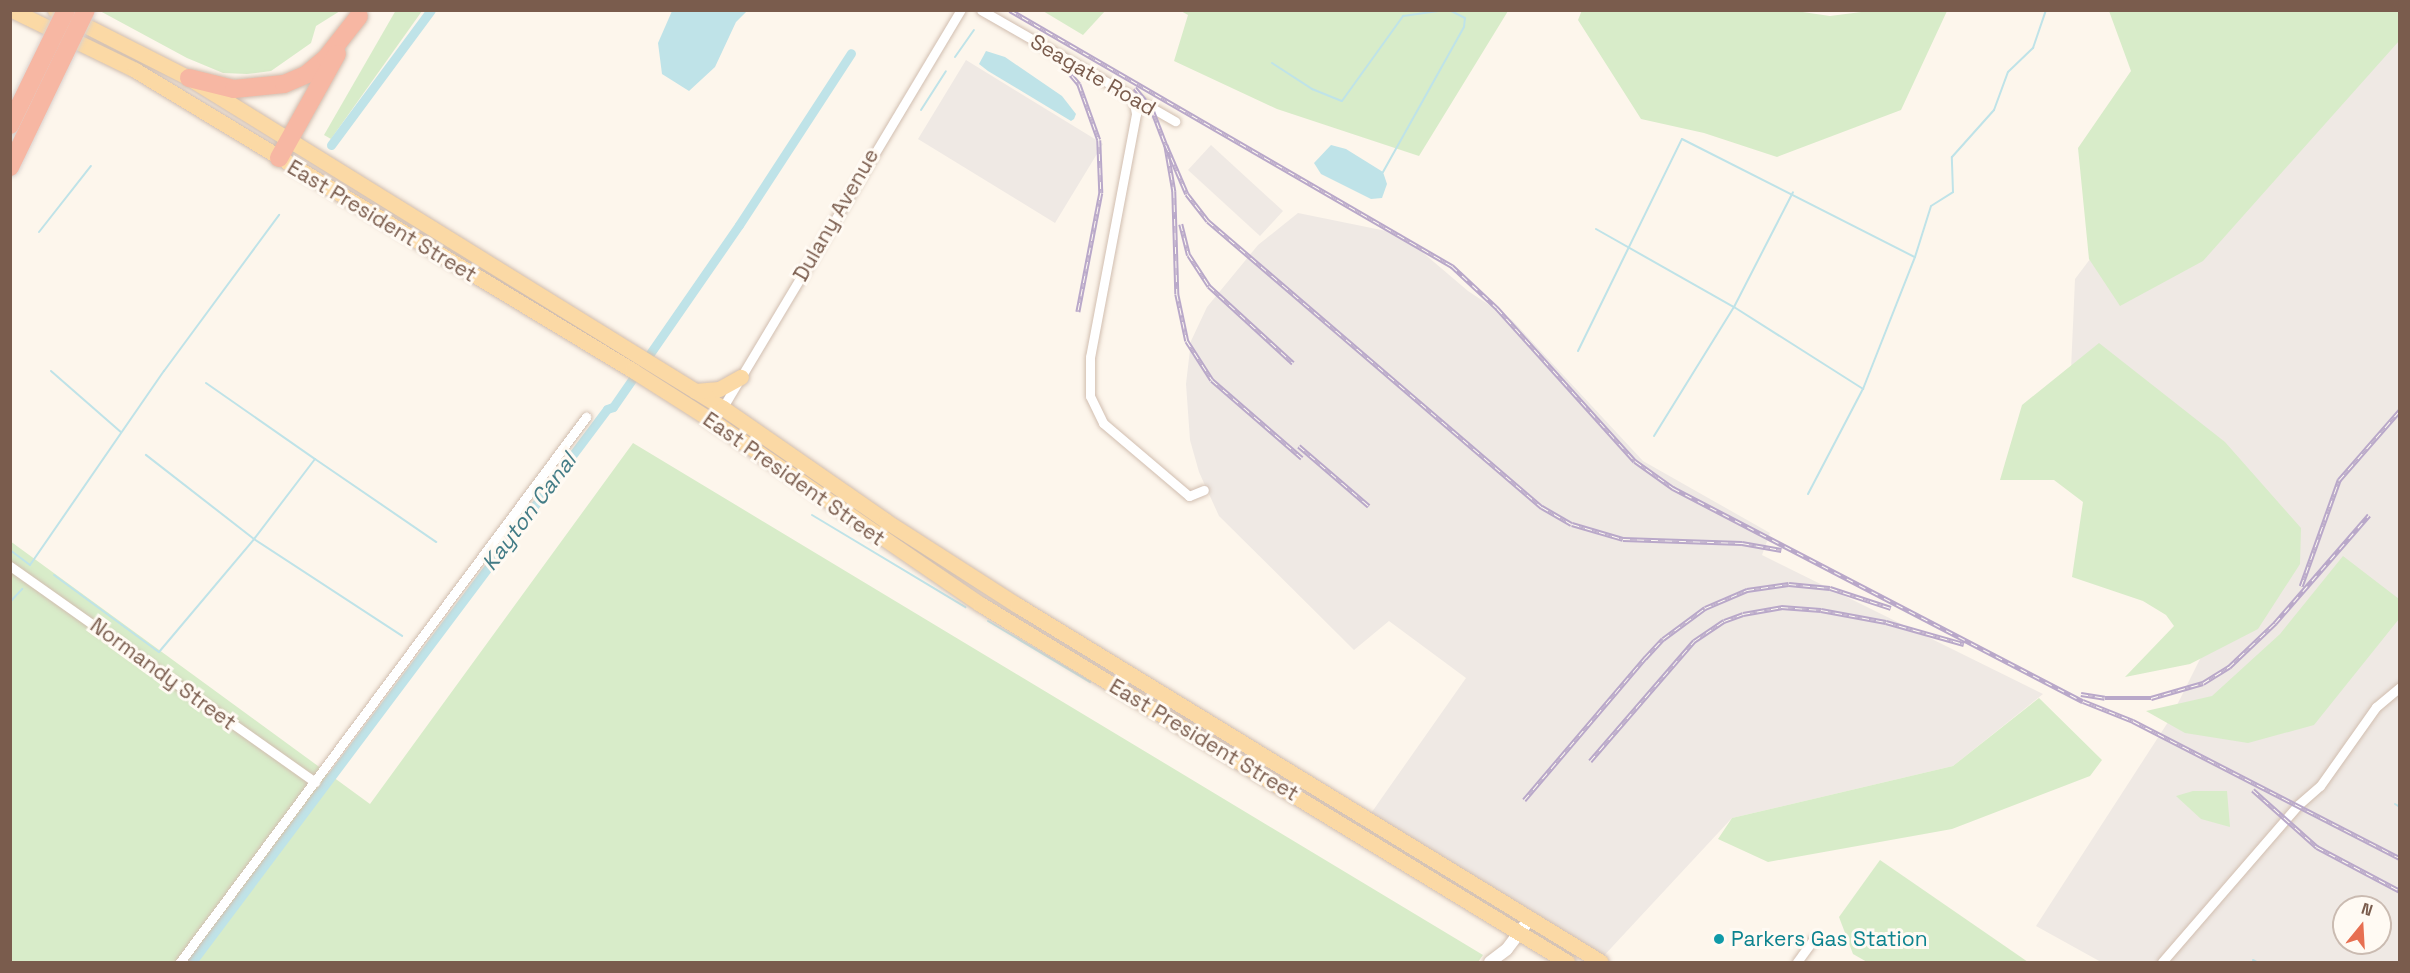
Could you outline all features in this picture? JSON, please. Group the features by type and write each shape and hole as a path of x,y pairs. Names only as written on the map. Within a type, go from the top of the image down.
{"highway":[{"path":"10,125 66,10"},
{"path":"10,168 86,10"},
{"path":"279,158 360,13"},
{"path":"189,78 234,90 284,84 307,74 326,58 360,13"}],"main road":[{"name":"East President Street","path":"12,10 135,70 279,158 640,366 696,391 886,521 1601,963"},
{"name":"East President Street","path":"55,10 189,78 640,366 714,422 818,495 980,604 1567,963"},
{"path":"696,391 719,389 741,377"},
{"path":"818,495 866,522 878,525 886,521"}],"street":[{"name":"Dulany Avenue","path":"714,422 961,10"},
{"name":"Seagate Road","path":"981,10 1175,121"},
{"path":"1133,98 1136,114 1090,357 1089,396 1103,423 1189,496 1204,490"},
{"path":"180,963 586,417"},
{"name":"Normandy Street","path":"10,566 315,782"},
{"path":"2162,963 2298,806 2320,786 2376,707 2400,687"},
{"path":"1490,963 1502,958 1521,934 1530,918"},
{"path":"1797,963 1813,940"}],"shaded area":[{"path":"2277,11 2399,11 2399,962 2101,962 2036,926 2170,719 2244,571 2071,370 2075,279"},
{"path":"966,60 1103,144 1055,223 918,139"},
{"path":"1211,145 1283,211 1260,236 1188,170"},
{"path":"1298,213 1401,234 1468,291 1512,320 1643,461 1770,533 1762,555 2043,694 1953,766 1732,818 1599,961 1367,819 1466,678 1389,621 1354,650 1219,516 1199,472 1190,440 1186,384 1191,341 1207,307 1258,245"}],"green space":[{"path":"340,10 316,26 311,43 271,71 247,74 223,73 187,58 100,11"},
{"path":"396,10 422,11 331,139 324,135"},
{"path":"1105,10 1083,35 1043,11"},
{"path":"1582,10 1789,10 1830,16 1869,11 1947,11 1901,110 1777,157 1704,133 1641,119 1578,20"},
{"path":"1181,11 1508,11 1419,156 1277,109 1174,61 1188,15"},
{"path":"2109,11 2400,11 2399,41 2203,261 2120,306 2089,259 2078,148 2131,71"},
{"path":"2099,343 2225,442 2301,528 2300,564 2258,629 2190,664 2125,677 2174,626 2166,615 2143,601 2072,577 2083,502 2054,480 2000,480 2022,405"},
{"path":"633,443 1483,955 1478,962 11,962 10,541 370,804"},
{"path":"2343,556 2399,599 2399,619 2314,725 2248,743 2185,733 2146,711 2212,696 2280,634"},
{"path":"2039,698 2102,760 2090,776 1952,829 1768,862 1718,839 1732,818 1953,766"},
{"path":"2193,791 2227,791 2230,827 2201,819 2176,796"},
{"path":"1880,860 2028,962 1867,962 1853,954 1839,917"}],"water":[{"path":"672,11 747,11 736,22 715,67 689,91 662,74 658,43"},
{"path":"986,51 1005,57 1062,96 1076,114 1074,119 1071,121 988,71 979,64"},
{"path":"1331,145 1346,149 1383,172 1387,184 1382,198 1371,199 1321,174 1314,163"}],"waterway":[{"path":"331,145 431,10"},
{"path":"1272,63 1312,89 1342,101 1403,16 1446,10"},
{"path":"1383,172 1464,27 1465,18 1449,10"},
{"path":"1808,494 1863,389 1915,257 1931,206 1953,192 1952,157 1994,110 2008,72 2033,48 2046,10"},
{"path":"955,57 974,30"},
{"name":"Kayton Canal","path":"192,962 607,409 613,407 739,225 851,53"},
{"path":"921,110 946,71"},
{"path":"1578,351 1682,139 1915,257"},
{"path":"39,232 91,166"},
{"path":"1654,436 1734,307 1793,192"},
{"path":"10,550 30,565 164,371 279,215"},
{"path":"1596,229 1734,307 1863,389"},
{"path":"51,371 121,432"},
{"path":"206,383 315,459 254,539 402,636"},
{"path":"54,575 159,652 254,539 146,455"},
{"path":"315,459 436,542"},
{"path":"812,515 965,607"},
{"path":"10,602 22,589"},
{"path":"988,621 1090,682"},
{"path":"2395,804 2400,807"},
{"path":"2253,960 2257,962"}],"railway":[{"path":"1010,10 1452,266 1497,308 1635,461 1673,488 2083,701 2133,721 2400,858"},
{"path":"1036,33 1079,84 1099,140 1101,193 1078,312"},
{"path":"1135,88 1152,109 1166,145 1174,191 1177,294 1187,341 1212,380 1302,458"},
{"path":"1166,145 1187,194 1208,221 1542,507 1572,524 1623,539 1742,543 1781,550"},
{"path":"1181,224 1189,255 1209,286 1293,363"},
{"path":"2301,586 2339,480 2400,410"},
{"path":"1299,446 1369,506"},
{"path":"2081,694 2105,698 2151,698 2203,683 2229,667 2275,623 2369,515"},
{"path":"1524,800 1645,658 1663,639 1705,608 1747,590 1789,584 1830,588 1891,608"},
{"path":"1590,761 1694,641 1724,621 1743,614 1781,607 1821,610 1886,622 1964,644"},
{"path":"2253,790 2317,847 2400,891"}],"place":[{"name":"Parkers Gas Station","path":"1719,939"}]}
